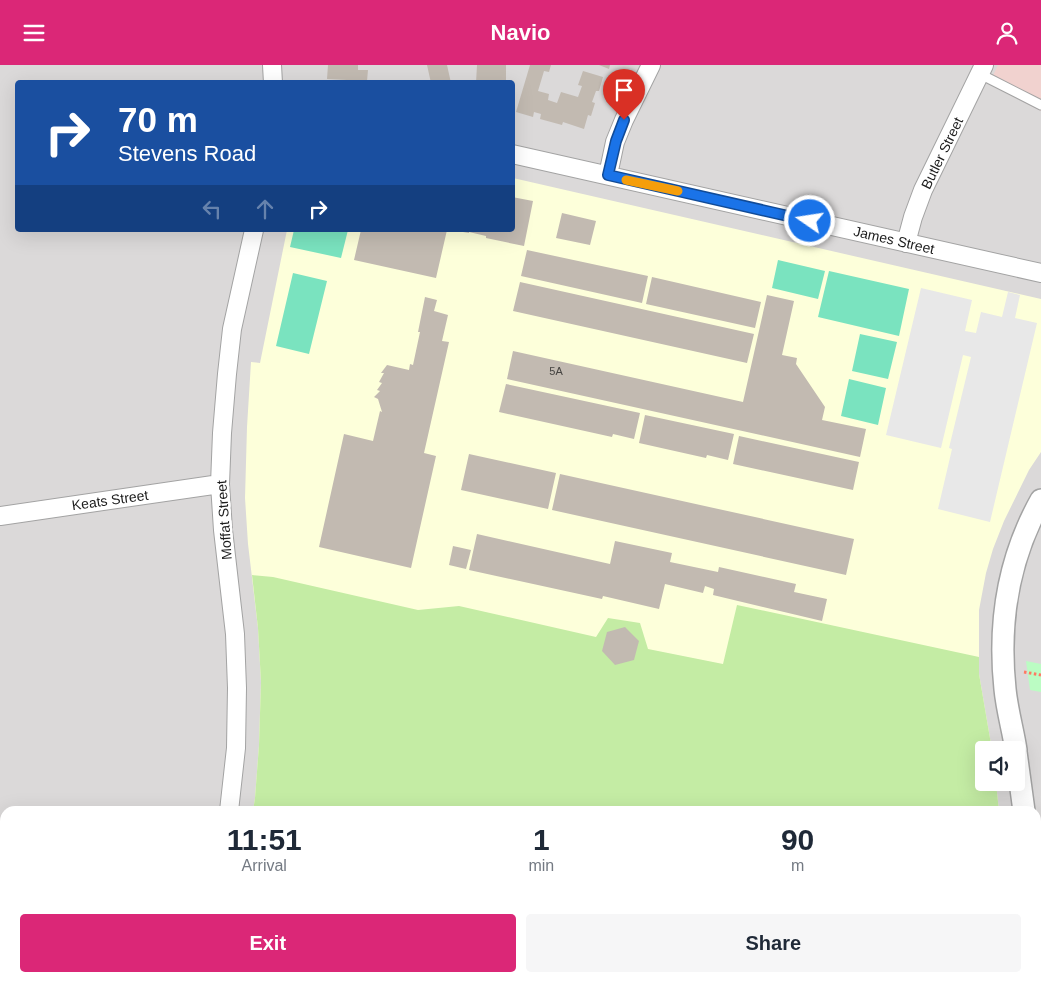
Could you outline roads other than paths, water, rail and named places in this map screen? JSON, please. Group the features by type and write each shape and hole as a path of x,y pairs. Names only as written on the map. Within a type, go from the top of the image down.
{"street":[{"path":"272,65 273,80"},
{"path":"608,175 616,141 624,120 651,65"},
{"name":"Butler Street","path":"906,243 923,190 982,70"},
{"name":"James Street","path":"515,155 1041,273"},
{"name":"Moffat Street","path":"229,806 236,748 237,688 235,634 223,530 220,484 222,433 226,374 232,329 254,232"},
{"name":"Keats Street","path":"0,516 220,484"},
{"path":"1014,741 1005,691 1003,624 1015,559 1041,500"},
{"path":"1021,791 1023,806"}],"lane":[{"path":"982,70 1041,105"}]}
